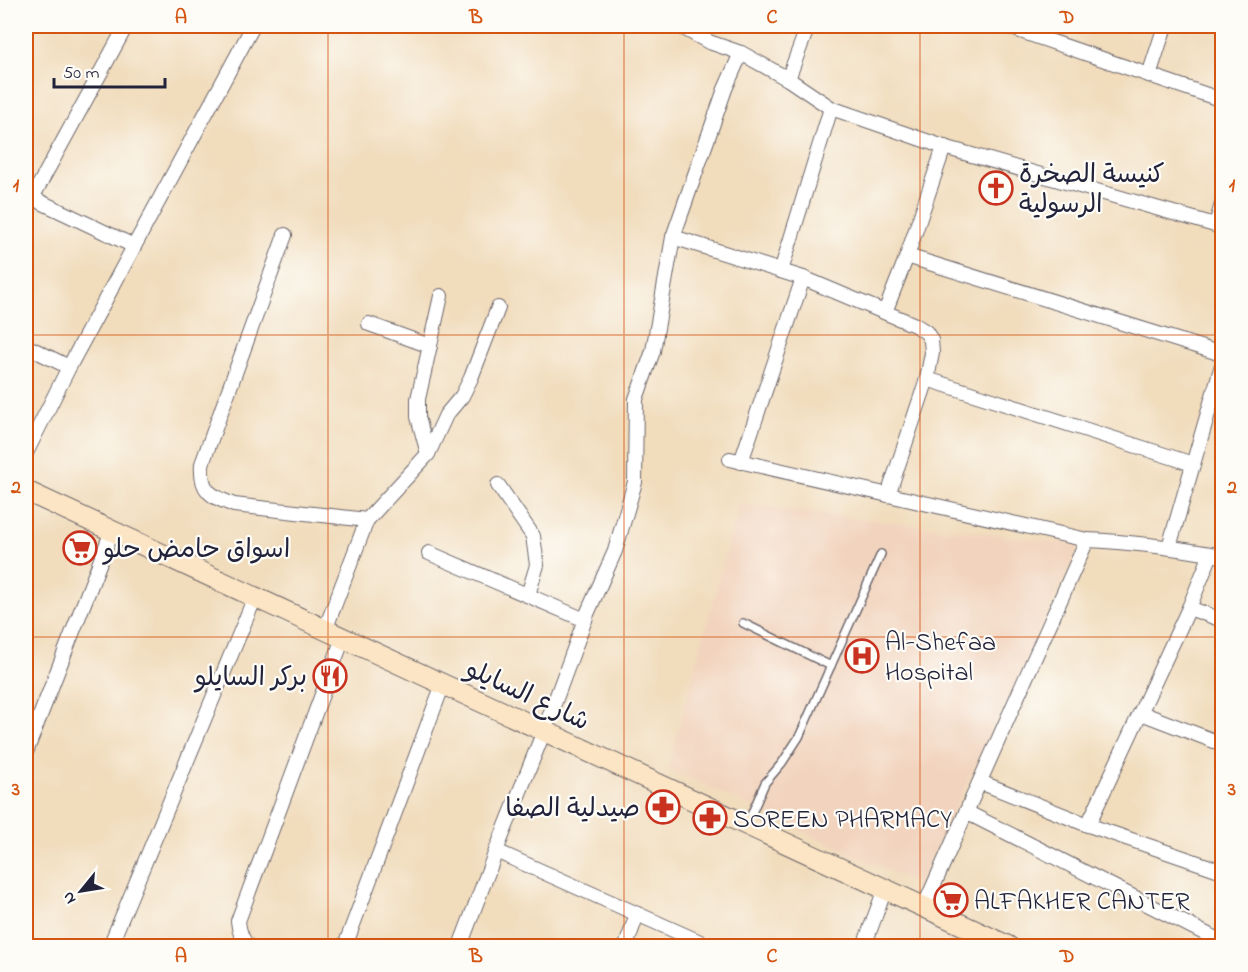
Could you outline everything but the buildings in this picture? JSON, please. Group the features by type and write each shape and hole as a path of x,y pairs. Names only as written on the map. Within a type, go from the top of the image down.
{"street":[{"path":"126,26 29,196 134,246"},
{"path":"26,453 69,367 253,26"},
{"path":"680,26 709,42 741,53 788,79 831,108 944,147 1219,226 1222,204"},
{"path":"788,79 808,26"},
{"path":"1006,26 1033,30 1149,75 1222,100"},
{"path":"1149,75 1165,26"},
{"path":"460,946 585,620 615,551 635,482 636,399 653,351 673,237 724,89 741,53"},
{"path":"781,271 831,108"},
{"path":"885,312 907,256 944,147"},
{"path":"285,235 202,464 201,478 207,491 216,498 234,505 368,520"},
{"path":"673,237 803,278 915,325 926,332 931,340 932,353 927,379 888,495"},
{"path":"907,256 1222,354"},
{"path":"803,278 735,460 1087,540 1169,547 1217,555 1189,608 1088,825"},
{"path":"428,454 418,417 418,399 441,296"},
{"path":"248,946 238,931 238,921 334,634 368,520 428,454 446,415 462,396 471,378 498,309"},
{"path":"369,324 430,346"},
{"path":"26,346 69,367"},
{"path":"1169,547 1222,364"},
{"path":"927,379 1193,465"},
{"path":"498,485 533,536 537,565 528,595"},
{"name":"شارع السايلو","path":"26,491 1008,946"},
{"path":"26,752 112,531"},
{"path":"924,907 1087,540"},
{"path":"429,553 585,620"},
{"path":"110,946 255,597"},
{"path":"1189,608 1222,620"},
{"path":"345,946 443,684"},
{"path":"1141,713 1222,744"},
{"path":"980,782 1088,825 1222,871"},
{"path":"966,812 1222,942"},
{"path":"496,850 709,946"},
{"path":"864,946 885,889"},
{"path":"626,946 638,914"}],"lane":[{"path":"747,825 765,783 799,737 881,554"},
{"path":"743,623 831,666"}],"shaded area":[{"name":"Al-Shefaa Hospital","path":"739,504 1080,545 919,885 668,768"}],"place":[{"name":"كنيسة الصخرة الرسولية","path":"996,188"},
{"name":"اسواق حامض حلو","path":"80,548"},
{"name":"Al-Shefaa Hospital","path":"862,656"},
{"name":"بركر السايلو","path":"330,676"},
{"name":"صيدلية الصفا","path":"663,807"},
{"name":"SOREEN PHARMACY","path":"710,818"},
{"name":"ALFAKHER CANTER","path":"951,900"}]}
